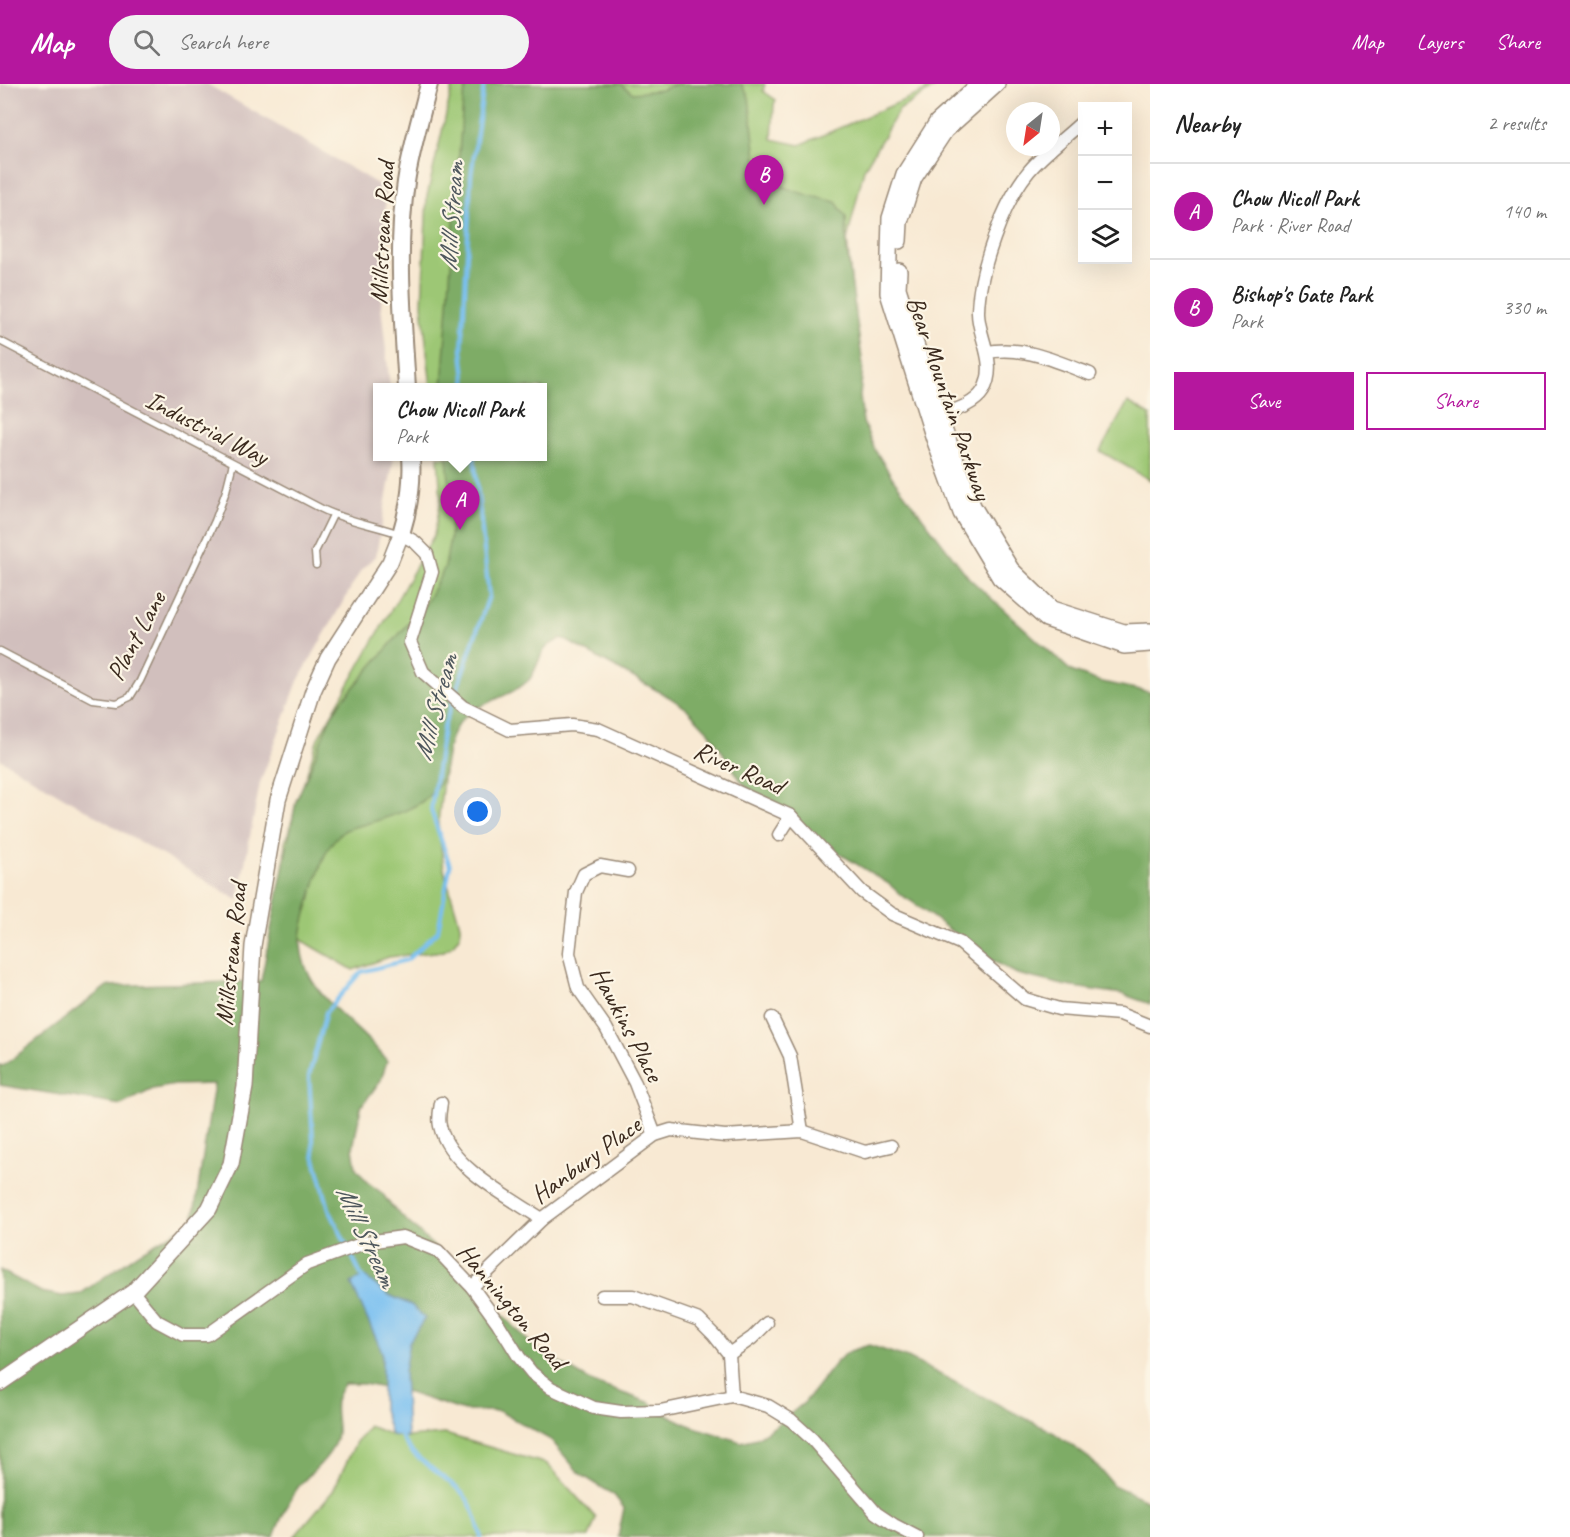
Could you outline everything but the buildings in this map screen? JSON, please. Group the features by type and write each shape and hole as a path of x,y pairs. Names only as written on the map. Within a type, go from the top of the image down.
{"main road":[{"name":"Millstream Road","path":"407,383 403,315 403,221 412,149 429,84"},
{"name":"Millstream Road","path":"401,534 410,506 413,481 411,461"}],"street":[{"name":"Bear Mountain Parkway","path":"979,84 938,122 904,174 890,218 888,293 933,418 973,506 1011,569 1052,609 1124,632 1150,631"},
{"name":"Bear Mountain Parkway","path":"997,84 945,131 914,178 900,222 898,288 933,418 962,513 1000,578 1046,619 1124,646 1150,644"},
{"path":"933,418 971,403 982,392 988,379 987,352 977,313 993,240 1009,202 1029,171 1078,127"},
{"path":"987,352 1007,350 1033,354 1090,374"},
{"name":"River Road","path":"401,534 415,542 427,554 432,572 410,642 423,672 463,707 510,730 572,725 598,729 791,816 862,892 892,914 960,943 1024,999 1059,1009 1120,1014 1150,1026"},
{"name":"Millstream Road","path":"0,1383 133,1292 209,1209 231,1164 245,1087 252,946 278,800 313,691 328,658 390,562 401,534"},
{"path":"779,835 791,816"},
{"name":"Hawkins Place","path":"628,871 600,866 584,874 576,892 569,953 578,988 606,1028 635,1083 655,1135"},
{"path":"772,1018 790,1056 802,1131"},
{"path":"441,1103 439,1124 447,1145 472,1171 542,1219"},
{"name":"Hanbury Place","path":"472,1287 542,1219 655,1135 671,1130 725,1136 802,1131 865,1152 891,1146"},
{"name":"Hannington Road","path":"133,1292 157,1321 183,1335 207,1335 307,1264 366,1242 403,1237 438,1251 472,1287 532,1373 551,1388 594,1408 621,1412 660,1411 732,1396 768,1406 791,1420 812,1439 876,1513 917,1537"},
{"path":"602,1296 633,1296 699,1320 729,1354 732,1396"},
{"path":"729,1354 752,1338 767,1323"}],"lane":[{"name":"Industrial Way","path":"0,341 333,515 401,534"},
{"name":"Plant Lane","path":"0,651 93,700 117,703 130,697 140,681 215,520 233,463"},
{"path":"316,565 315,552 333,515"}],"shaded area":[{"path":"0,84 207,84 386,189 381,306 390,383 373,383 373,461 393,461 376,555 361,570 298,681 260,783 238,900 0,759"}],"green space":[{"path":"453,84 765,84 763,91 776,100 772,139 800,145 925,91 928,84 940,84 899,110 864,169 847,240 854,310 523,383 430,383 422,305 427,196"},
{"path":"467,84 620,84 633,93 661,90 677,84 741,84 749,97 757,167 764,175 783,186 836,202 846,217 847,251 863,366 860,396 863,422 875,450 894,480 969,578 1071,671 1098,681 1150,692 1150,1004 1122,994 1067,986 1017,974 986,957 889,884 771,811 756,799 741,781 710,733 687,709 562,638 543,651 534,672 521,687 472,711 457,726 450,742 440,783 428,797 403,812 344,831 332,843 321,865 303,926 301,938 303,958 310,976 332,1006 387,1061 381,1080 361,1107 353,1148 356,1168 367,1182 382,1193 392,1207 463,1274 536,1349 594,1383 651,1403 660,1411 691,1426 741,1442 757,1438 774,1427 805,1402 837,1361 850,1351 869,1345 908,1358 1054,1433 1089,1458 1113,1485 1150,1502 1150,1537 618,1537 624,1508 614,1495 580,1474 551,1440 499,1411 464,1411 409,1393 364,1384 344,1384 336,1401 337,1434 333,1447 296,1491 274,1537 0,1537 0,1270 41,1292 62,1296 80,1294 139,1253 193,1221 214,1084 175,1085 153,1089 121,1105 0,1085 0,1065 3,1066 107,986 261,981 296,801 330,718 340,703 426,603 445,567 452,516 447,461 547,461 547,383 442,383 463,100"},
{"path":"1128,402 1150,415 1150,480 1100,451"},
{"path":"438,461 494,461 456,712 446,755 438,823 444,870 460,925 460,935 453,945 444,951 389,957 353,970 281,928 285,843 318,738 434,535 441,500"},
{"path":"369,1426 391,1435 407,1437 445,1434 547,1464 596,1518 589,1537 294,1537 333,1491 356,1442"}],"water":[{"path":"364,1276 387,1294 411,1305 425,1318 409,1342 404,1372 407,1437 391,1435 382,1406 382,1352 351,1283"}],"waterway":[{"name":"Mill Stream","path":"465,383 462,350 471,176 484,84"},
{"name":"Mill Stream","path":"364,1281 329,1209 314,1155 309,1076 326,1012 361,972 407,960 438,931 450,866 431,810 443,729 489,596 475,461"},
{"name":"Mill Stream","path":"400,1432 403,1441 418,1457 467,1498 475,1514 481,1537"}],"place":[{"name":"Bishop's Gate Park","path":"764,205"},
{"name":"Chow Nicoll Park","path":"460,530"}]}
